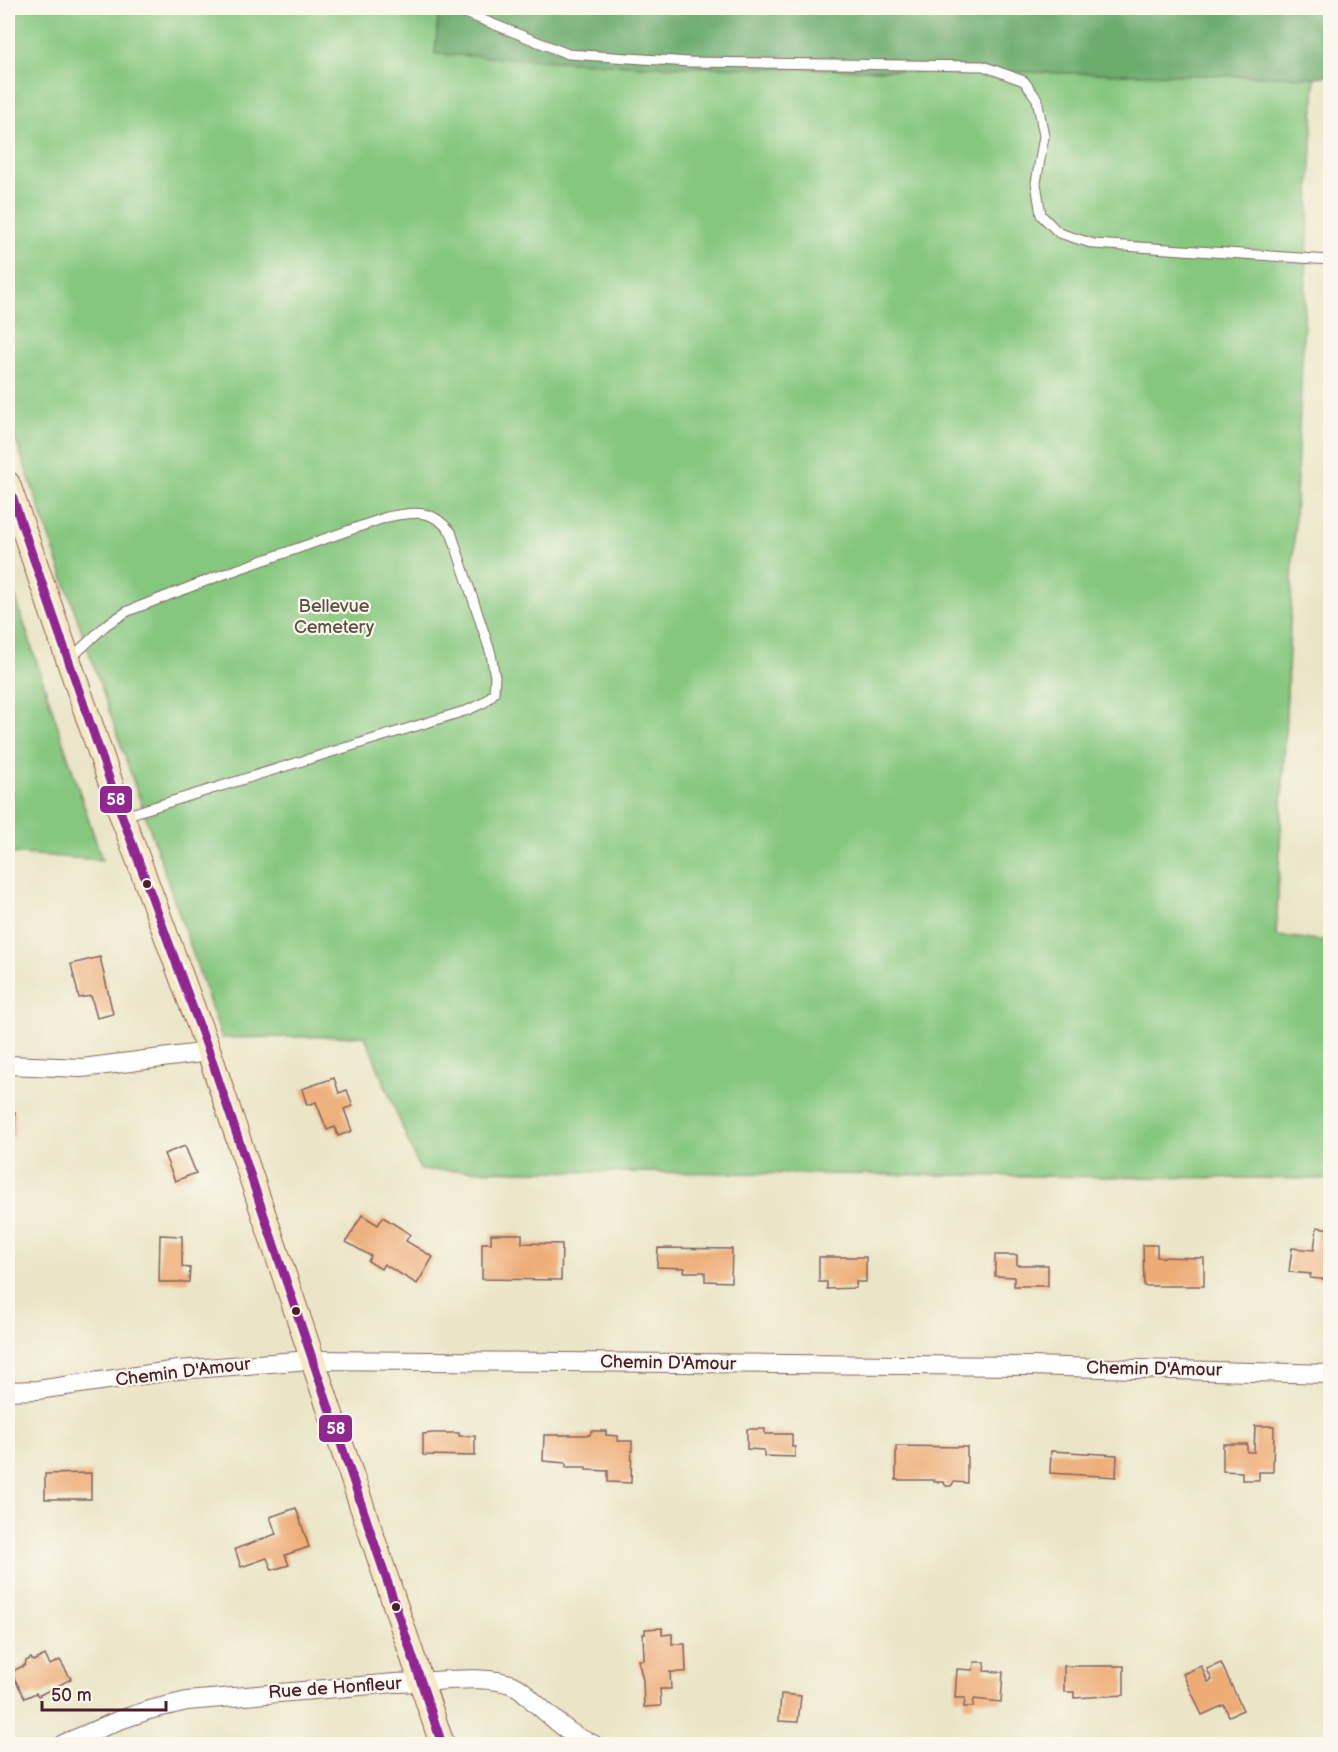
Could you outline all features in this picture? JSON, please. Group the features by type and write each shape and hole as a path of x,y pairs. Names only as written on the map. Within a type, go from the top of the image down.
{"main road":[{"path":"8,484 122,816 209,1052 442,1744"}],"street":[{"path":"8,1065 81,1068 209,1052"},
{"name":"Chemin D'Amour","path":"8,1391 37,1390 178,1370 311,1360 1027,1366 1330,1374"},
{"name":"Rue de Honfleur","path":"63,1744 117,1721 187,1701 395,1683 489,1679 502,1680 519,1688 567,1731 594,1744"}],"lane":[{"path":"453,8 568,54 689,62 983,66 1024,81 1037,99 1044,136 1036,183 1041,215 1059,233 1094,244 1330,260"},
{"path":"68,660 106,625 128,611 216,577 387,517 409,513 427,514 440,518 451,532 455,543 492,654 495,677 494,693 485,702 468,710 122,816"}],"green space":[{"name":"Bellevue Cemetery","path":"8,8 439,8 435,53 644,66 1315,77 1276,936 1330,941 1330,1179 420,1170 365,1036 222,1038 8,417"},
{"path":"439,8 1330,8 1330,76 644,66 435,54"},
{"path":"8,575 102,860 8,853"}],"building":[{"path":"100,957 113,1014 97,1018 91,996 79,998 71,964"},
{"path":"334,1078 339,1093 347,1090 353,1106 344,1109 352,1131 338,1136 335,1127 327,1130 316,1102 307,1105 302,1089"},
{"path":"8,1111 15,1112 14,1137 8,1136"},
{"path":"185,1146 196,1173 175,1181 164,1154"},
{"path":"362,1215 378,1225 383,1217 410,1234 406,1241 433,1257 417,1284 384,1264 381,1269 368,1261 371,1256 346,1242"},
{"path":"1317,1227 1330,1229 1330,1280 1310,1278 1311,1274 1289,1272 1292,1248 1314,1250"},
{"path":"491,1234 522,1234 522,1243 562,1244 561,1280 482,1279 482,1243 491,1243"},
{"path":"160,1235 182,1236 182,1267 190,1268 189,1282 159,1282"},
{"path":"1143,1245 1157,1245 1157,1257 1204,1258 1204,1286 1144,1286"},
{"path":"658,1248 732,1249 731,1282 705,1281 705,1272 684,1272 685,1268 657,1267"},
{"path":"995,1255 1017,1255 1017,1265 1048,1265 1048,1286 1014,1286 1014,1277 995,1276"},
{"path":"819,1257 866,1257 866,1282 856,1282 856,1288 827,1289 827,1282 819,1282"},
{"path":"1255,1426 1274,1426 1273,1472 1259,1472 1259,1480 1242,1480 1242,1472 1223,1471 1223,1444 1247,1444 1247,1452 1254,1452"},
{"path":"747,1429 765,1429 765,1434 792,1434 795,1457 764,1456 764,1450 747,1449"},
{"path":"591,1431 606,1431 606,1435 618,1436 618,1441 632,1441 631,1483 608,1482 608,1471 586,1470 586,1467 566,1467 566,1463 543,1461 544,1435 590,1435"},
{"path":"459,1433 459,1436 475,1436 475,1456 423,1455 423,1434"},
{"path":"896,1446 967,1447 967,1483 954,1482 951,1486 946,1486 943,1482 934,1482 934,1480 896,1480"},
{"path":"1051,1451 1117,1455 1116,1477 1050,1473"},
{"path":"91,1473 91,1499 45,1499 45,1474"},
{"path":"296,1508 309,1547 285,1555 289,1565 272,1570 267,1558 241,1567 235,1549 276,1534 270,1517"},
{"path":"662,1628 662,1635 672,1634 672,1644 685,1644 686,1672 670,1672 671,1689 660,1689 661,1706 644,1707 643,1680 638,1660 644,1660 643,1634 645,1634 645,1629"},
{"path":"45,1655 50,1665 60,1660 71,1679 38,1696 36,1693 25,1698 11,1672 25,1665 26,1661 31,1658 33,1661"},
{"path":"974,1662 985,1662 984,1671 1003,1672 1001,1702 974,1699 973,1707 964,1707 965,1698 955,1698 957,1669 973,1670"},
{"path":"1221,1663 1243,1710 1229,1716 1224,1705 1202,1715 1183,1674 1201,1666 1208,1682 1212,1680 1207,1669"},
{"path":"1064,1666 1124,1666 1124,1695 1074,1698 1074,1692 1064,1692"},
{"path":"781,1694 801,1696 798,1722 779,1721"}],"transit line":[{"name":"58","path":"8,484 122,816 209,1052 442,1744"}]}
